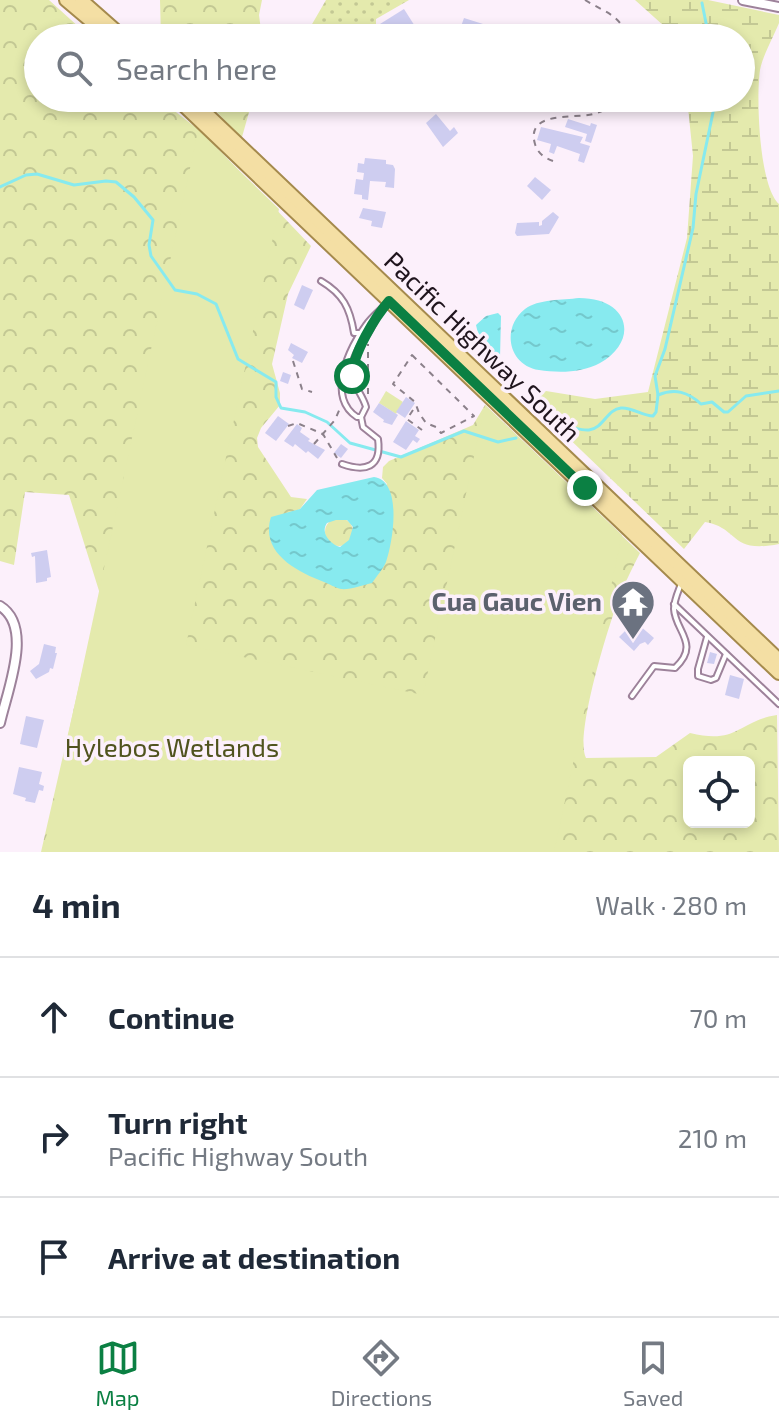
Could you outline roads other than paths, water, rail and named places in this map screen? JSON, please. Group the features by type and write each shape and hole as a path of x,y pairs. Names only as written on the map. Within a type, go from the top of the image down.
{"main road":[{"path":"66,0 94,24"},
{"path":"81,0 108,24"},
{"name":"Pacific Highway South","path":"191,112 779,673"},
{"name":"Pacific Highway South","path":"205,112 413,306 779,660"}],"street":[{"path":"743,0 779,7"},
{"path":"0,606 11,614 16,624 16,652 0,723"}],"lane":[{"path":"321,281 342,297 350,309 354,333 360,333"},
{"path":"361,417 352,415 342,383 348,353 360,333 389,301"},
{"path":"342,464 355,469 372,466 377,457 378,439 363,427 361,417 366,407 352,376 356,354 375,324 378,313"},
{"path":"632,696 654,666 675,668 681,661 686,646 685,635 675,614 674,604 682,581"},
{"path":"674,604 779,704"},
{"path":"707,637 698,676 711,680 716,678 726,654"}],"water":[{"path":"579,298 609,305 618,313 624,332 613,354 586,369 570,371 539,370 520,361 511,345 517,317 537,303"},
{"path":"498,313 501,316 500,358 482,339 476,325 486,316"},
{"path":"374,477 383,481 389,489 394,514 391,541 386,562 372,583 339,588 302,572 275,550 269,529 271,517 300,509 317,490","holes":["336,520 347,520 353,527 349,540 340,547 327,538 325,527"]}],"waterway":[{"path":"702,3 706,24"},
{"path":"658,395 655,376 665,349 693,228 696,194 713,112"},
{"path":"0,187 26,175 37,174 74,185 116,182 134,197 153,220 149,245 151,256 175,290 197,294 216,304 238,359 276,382 276,397 281,408 305,412 327,422 350,443 401,457 464,431 498,442 516,438"},
{"path":"557,426 594,429 621,408 653,416 658,395 670,392 686,394 701,404 712,402 728,412 746,396 779,391"}],"place":[{"name":"Cua Gauc Vien","path":"633,641"}],"park label":[{"name":"Hylebos Wetlands","path":"172,748"}]}
